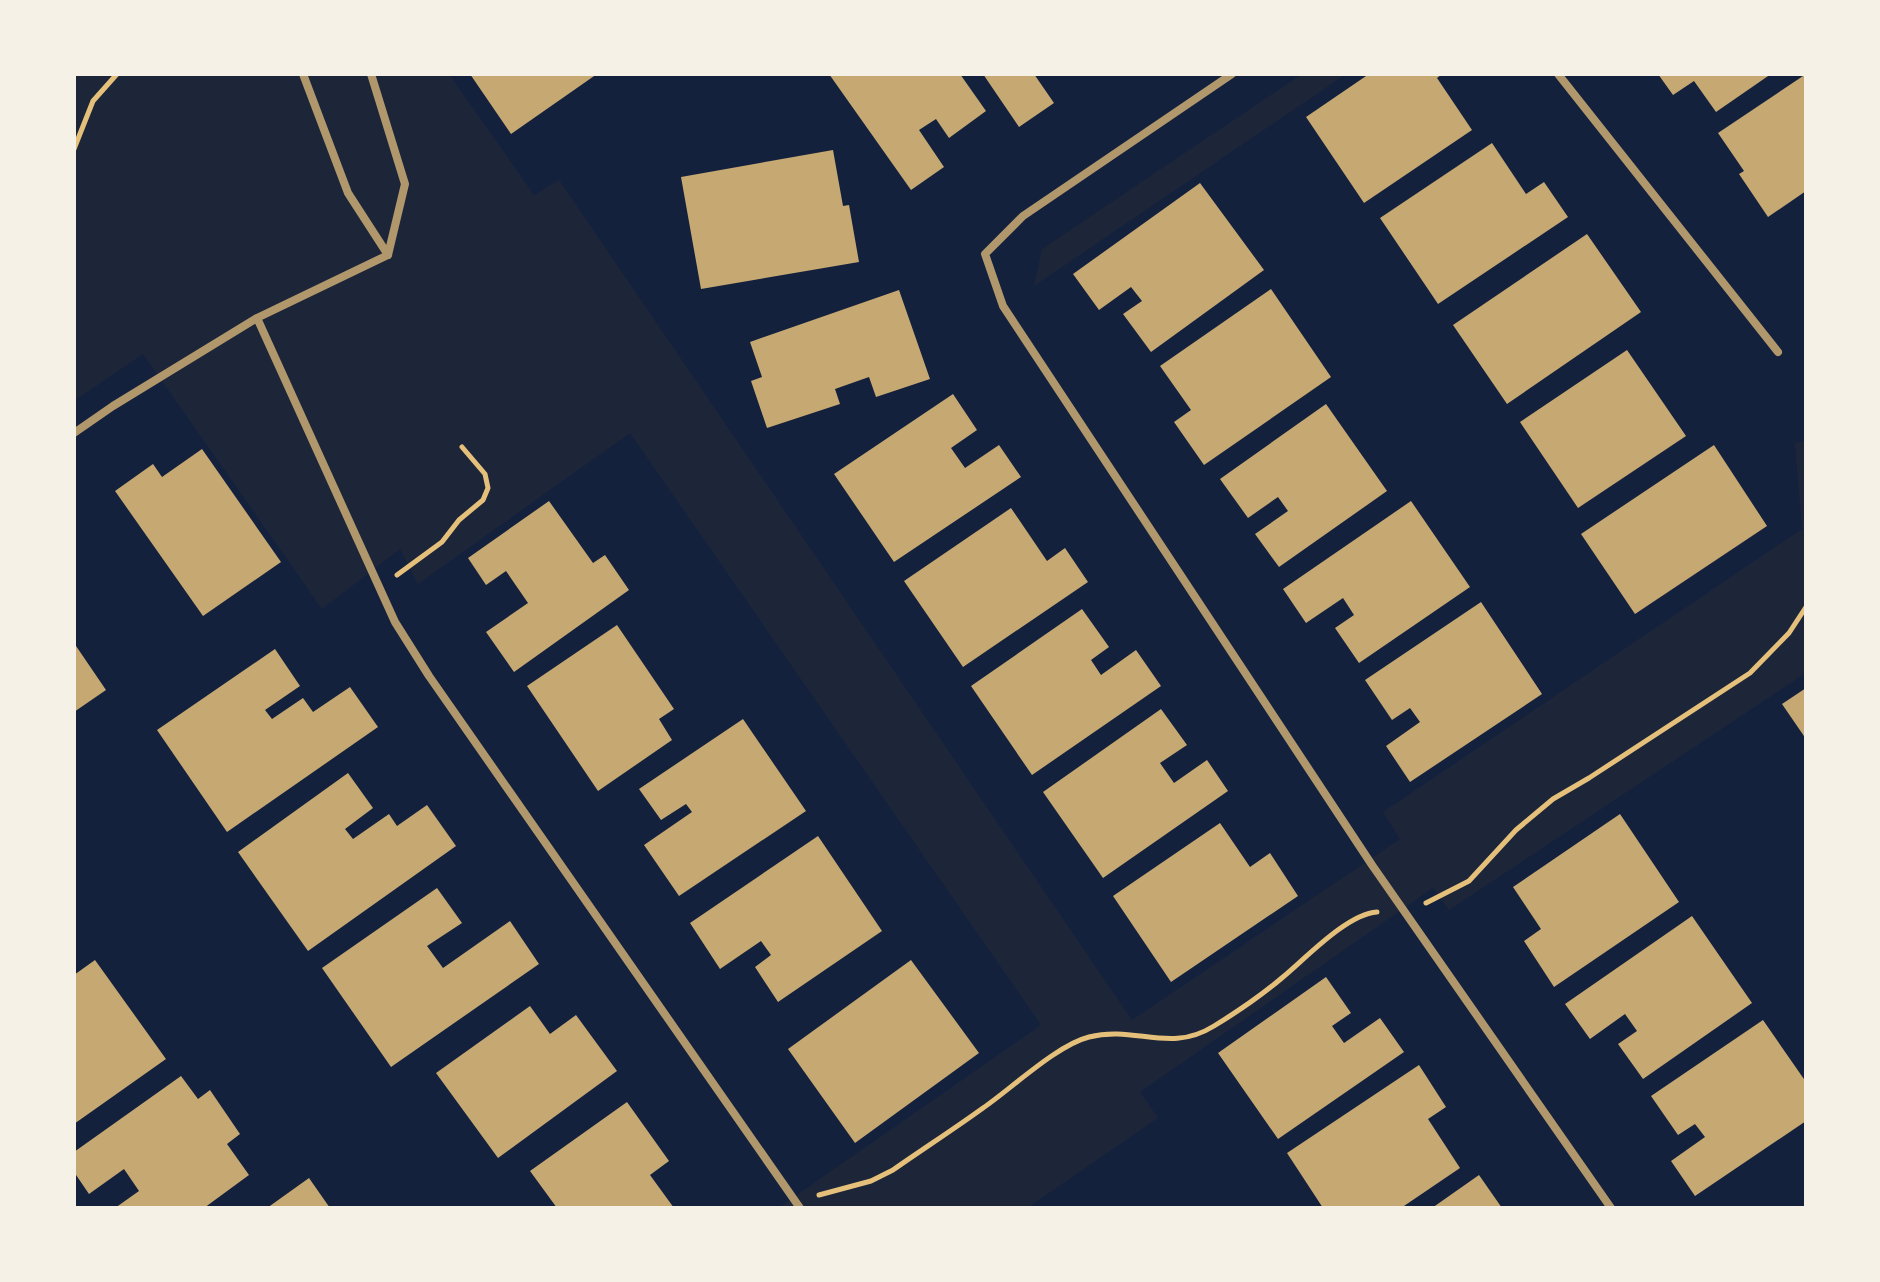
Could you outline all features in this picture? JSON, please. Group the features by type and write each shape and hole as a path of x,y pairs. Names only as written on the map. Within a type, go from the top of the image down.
{"street":[{"path":"303,74 348,193 388,255"},
{"path":"371,74 405,184 388,255"},
{"path":"1232,74 1023,216 985,254 1003,306 1404,911 1611,1208"},
{"path":"1558,74 1778,352"},
{"path":"74,433 257,318 388,255"},
{"path":"257,318 395,622 429,676 798,1206"}],"path":[{"path":"74,149 93,101 117,74"},
{"path":"379,586 428,554 459,520 483,500 488,488 485,474 462,447"},
{"path":"798,1206 829,1191 871,1181 893,1170 1029,1073 1087,1037 1133,1034 1170,1041 1193,1037 1282,979 1334,933 1369,913 1404,911 1433,901 1469,881 1516,830 1553,799 1750,673 1789,633 1806,607"}],"shaded area":[{"path":"74,74 449,74 534,195 559,180 1132,1020 1400,839 1383,812 1802,529 1795,443 1806,440 1806,673 1449,910 1433,888 1140,1092 1158,1118 1027,1208 778,1208 1041,1025 630,433 418,584 400,549 322,609 143,354 74,401"},
{"path":"1302,74 1346,74 1034,286 1042,249"}],"building":[{"path":"470,74 597,74 511,134"},
{"path":"829,74 960,74 986,111 949,138 936,119 919,130 944,167 911,190"},
{"path":"983,74 1034,74 1054,103 1019,127"},
{"path":"1369,74 1442,74 1437,78 1472,130 1364,203 1306,117"},
{"path":"1658,74 1771,74 1716,112 1694,81 1673,95"},
{"path":"1806,74 1806,191 1768,217 1739,174 1744,171 1718,133"},
{"path":"1492,143 1526,194 1544,182 1568,217 1438,304 1380,218"},
{"path":"833,150 843,206 849,205 859,262 701,289 681,177"},
{"path":"1200,183 1264,270 1151,352 1123,314 1142,301 1131,287 1099,310 1073,274"},
{"path":"1587,234 1641,312 1507,404 1453,325"},
{"path":"1271,289 1331,377 1204,465 1174,422 1191,410 1160,366"},
{"path":"899,290 930,379 876,397 869,377 835,389 840,404 767,428 751,381 762,377 750,342"},
{"path":"1627,350 1686,436 1578,508 1520,422"},
{"path":"953,394 977,430 951,448 965,468 999,445 1021,477 894,562 834,474"},
{"path":"1326,404 1387,491 1279,567 1255,534 1288,511 1278,497 1248,518 1220,479"},
{"path":"1714,445 1767,526 1635,614 1581,534"},
{"path":"202,449 281,562 203,616 115,491 153,464 162,477"},
{"path":"549,501 593,563 605,555 629,590 514,672 486,632 528,603 506,571 486,585 468,558"},
{"path":"1411,501 1470,587 1359,663 1335,628 1354,615 1343,598 1306,623 1283,589"},
{"path":"1011,508 1047,561 1065,548 1088,582 963,667 904,581"},
{"path":"1481,602 1542,694 1410,782 1386,746 1420,722 1410,708 1392,720 1365,680"},
{"path":"1082,609 1109,647 1091,660 1101,675 1136,650 1161,686 1032,775 971,686"},
{"path":"617,625 674,709 659,719 672,740 598,791 527,686"},
{"path":"74,643 106,690 74,712"},
{"path":"275,649 300,686 265,710 272,719 303,698 313,712 350,687 378,727 227,832 157,730"},
{"path":"1806,688 1806,739 1782,704"},
{"path":"1161,709 1187,745 1160,763 1174,783 1207,760 1228,791 1103,878 1043,792"},
{"path":"743,719 806,811 679,896 644,845 692,812 686,804 661,820 639,789"},
{"path":"348,773 373,808 345,829 353,839 389,814 397,826 427,805 456,846 308,951 238,852"},
{"path":"1620,814 1679,902 1554,987 1524,941 1541,929 1513,887"},
{"path":"1220,823 1250,867 1270,853 1298,896 1171,982 1113,896"},
{"path":"818,836 882,931 778,1002 755,967 771,955 761,941 720,969 690,923"},
{"path":"437,888 462,923 427,946 443,968 510,921 539,964 391,1067 322,968"},
{"path":"1692,916 1752,1003 1643,1079 1618,1044 1637,1031 1625,1014 1590,1039 1565,1004"},
{"path":"95,960 166,1059 74,1124 74,975"},
{"path":"911,960 979,1053 855,1143 788,1049"},
{"path":"1326,977 1351,1013 1332,1026 1344,1043 1380,1018 1404,1052 1278,1139 1218,1053"},
{"path":"530,1006 550,1034 576,1015 617,1071 498,1158 436,1073"},
{"path":"1763,1020 1806,1082 1806,1121 1695,1196 1671,1161 1705,1137 1695,1124 1678,1135 1651,1096"},
{"path":"1419,1065 1446,1107 1428,1119 1460,1168 1401,1208 1323,1208 1287,1153"},
{"path":"181,1076 198,1099 210,1090 240,1134 227,1144 249,1175 204,1208 115,1208 139,1191 124,1169 89,1194 74,1172 74,1152"},
{"path":"627,1102 669,1161 650,1175 674,1208 557,1208 530,1171"},
{"path":"1479,1175 1502,1208 1432,1208"},
{"path":"309,1178 330,1208 267,1208"}]}
